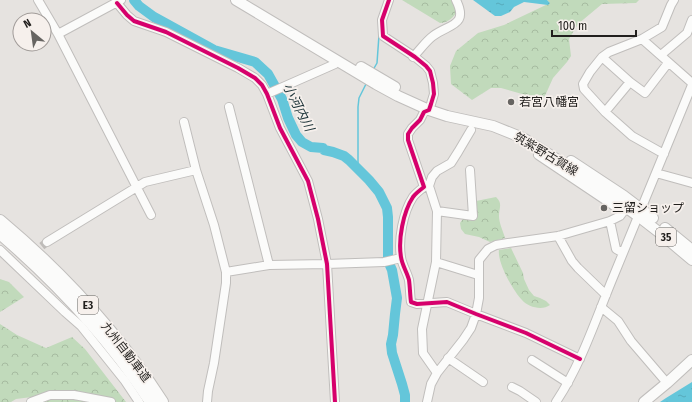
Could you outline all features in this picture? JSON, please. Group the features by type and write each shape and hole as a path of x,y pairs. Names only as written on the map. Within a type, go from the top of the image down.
{"highway":[{"name":"九州自動車道","path":"0,221 47,263 94,312 136,364 162,402"},
{"name":"九州自動車道","path":"0,233 38,267 85,316 128,368 151,402"}],"main road":[{"name":"筑紫野古賀線","path":"236,0 398,96 430,107 492,120 526,132 612,188 660,233 692,260"},
{"name":"筑紫野古賀線","path":"247,0 447,116 493,126 523,138 542,149 624,210 639,212 692,250"},
{"path":"644,402 667,384 692,360"}],"street":[{"path":"38,0 58,34 151,215"},
{"path":"389,0 382,20 383,36 426,66 430,71 433,82 434,94 430,107 424,112 420,120 412,128 408,134 408,140 437,211 436,262 422,330 423,353 437,372"},
{"path":"413,57 431,37 459,20 461,11 456,0"},
{"path":"664,154 632,136 605,112 584,89 583,84 602,57 609,52 642,39 662,27 674,0"},
{"path":"58,34 120,1 127,15 134,21 166,32 238,68 256,78 269,92 280,128 308,180 318,219 327,264 334,402"},
{"path":"661,55 687,33 692,20"},
{"path":"556,402 568,383 580,359 692,84 642,39"},
{"path":"602,57 645,93 668,63"},
{"path":"269,92 335,64 337,60"},
{"path":"605,112 630,82"},
{"path":"229,107 269,265"},
{"path":"184,122 196,170 214,226 226,272 226,283 207,402"},
{"path":"471,130 451,163 437,171 427,186 418,191 412,198 407,210 403,226 399,258 409,280 411,302 417,304 447,302 526,333 580,359"},
{"path":"47,242 146,182 196,170"},
{"path":"437,211 473,216 470,170"},
{"path":"656,173 692,183"},
{"path":"427,402 431,384 437,372 471,328 476,314 479,298 479,260 488,249 496,245 558,236 610,220 620,216 624,210"},
{"path":"610,220 616,249 623,253"},
{"path":"558,236 572,261 606,295"},
{"path":"0,250 20,264 65,312 81,326 125,381 139,402"},
{"path":"226,272 269,265 384,262 399,258"},
{"path":"436,262 478,275"},
{"path":"601,307 618,321 631,341 667,384"},
{"path":"448,358 483,382"},
{"path":"532,360 568,383"},
{"path":"512,387 536,402"},
{"path":"31,402 50,395 74,395 111,402"}],"green space":[{"path":"402,0 452,0 457,11 446,22 440,23"},
{"path":"547,0 639,0 636,3 602,4 578,24 569,39 571,56 553,78 544,98 539,101 536,98 501,88 491,88 472,100 451,84 450,66 456,51 478,33 504,25 550,3"},
{"path":"496,197 500,204 499,219 505,238 490,242 479,237 465,234 461,229 460,223 476,201"},
{"path":"511,248 529,290 534,296 546,301 550,305 547,307 539,308 531,306 518,296 514,290 500,262 499,255 499,250"},
{"path":"0,279 9,282 24,297 0,312"},
{"path":"0,324 17,335 46,348 72,337 85,349 126,402 38,402 32,397 16,399 11,402 0,402"}],"water":[{"path":"473,0 547,0 550,3 548,5 524,2 514,7 510,12 501,16 495,16"},
{"path":"692,382 692,402 660,402 666,398"}],"waterway":[{"name":"小河内川","path":"134,0 139,6 154,17 214,50 255,62 268,74 282,99 288,118 296,135 302,142 311,147 323,148 324,150 344,156 379,192 387,208 388,261 392,270 397,298 391,344 392,353 405,395 405,402"},
{"path":"373,70 377,63 379,35"},
{"path":"358,169 358,107 359,98 367,82"}],"tunnel":[{"path":"23,261 47,242"}],"cycle path":[{"path":"389,0 382,20 383,36 426,66 430,71 434,94 429,110 424,112 420,120 408,134 408,140 424,187 409,203 401,234 401,257 409,280 411,302 417,304 447,302 526,333 580,359"},
{"path":"117,3 134,21 166,32 255,78 262,85 267,94 280,128 308,181 318,219 327,264 335,402"}],"place":[{"name":"若宮八幡宮","path":"511,102"},
{"name":"三留ショップ","path":"604,208"}]}
